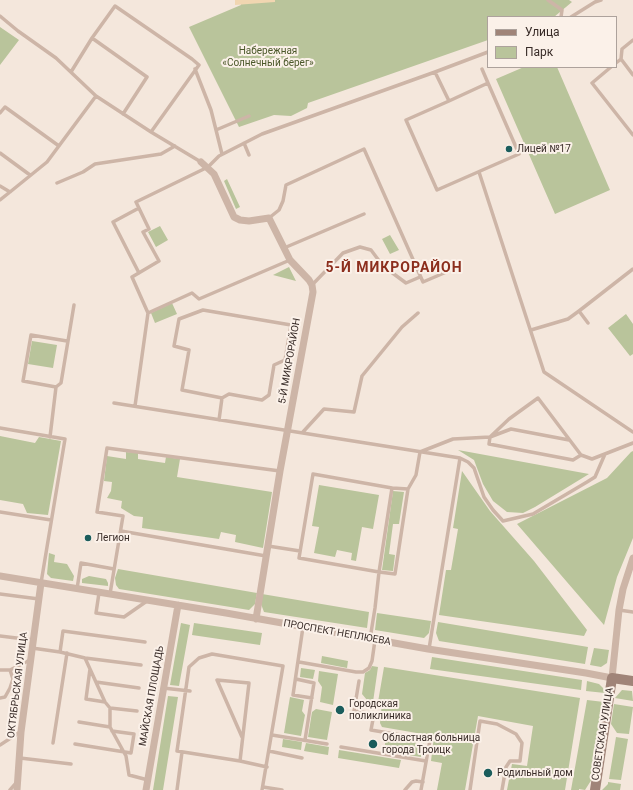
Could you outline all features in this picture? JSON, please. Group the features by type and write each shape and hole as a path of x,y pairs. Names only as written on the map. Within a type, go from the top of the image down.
{"street":[{"path":"201,162 214,174 234,216 240,220 249,221 269,218 290,260 312,285"},
{"name":"5-Й МИКРОРАЙОН","path":"256,619 280,471 313,292 312,285"},
{"path":"612,678 619,610 623,589 633,558"},
{"name":"ПРОСПЕКТ НЕПЛЮЕВА","path":"0,576 178,605 373,640 633,681"},
{"name":"ОКТЯБРЬСКАЯ УЛИЦА","path":"17,790 21,732 41,583"},
{"name":"МАЙСКАЯ ПЛОЩАДЬ","path":"146,790 178,605"},
{"name":"СОВЕТСКАЯ УЛИЦА","path":"595,790 612,678"}],"lane":[{"path":"548,0 562,10 562,16"},
{"path":"573,16 595,2 601,0"},
{"path":"71,72 92,38 115,6 199,64 151,132"},
{"path":"0,16 56,58 96,96 151,132 201,162"},
{"path":"92,38 147,77 123,114"},
{"path":"633,40 622,49 621,59 633,75"},
{"path":"135,406 148,312 132,277 159,261 144,232 149,229 136,202 208,167 222,154 262,134 487,52"},
{"path":"617,62 621,59"},
{"path":"608,68 592,83 633,135"},
{"path":"195,69 211,110 222,154"},
{"path":"482,69 519,154 437,190 406,120 488,83"},
{"path":"435,72 449,101"},
{"path":"0,200 46,162 96,96"},
{"path":"0,113 5,107 59,146"},
{"path":"216,130 249,116"},
{"path":"244,142 250,155"},
{"path":"57,183 83,172 95,164 161,154 175,146"},
{"path":"269,218 279,210 283,201 286,185 364,149 422,282 451,270"},
{"path":"0,153 30,175"},
{"path":"479,172 544,372 633,432"},
{"path":"0,186 10,192"},
{"path":"139,208 113,222 139,273"},
{"path":"283,248 364,214"},
{"path":"312,285 343,253 360,247 371,250 383,266 406,283 420,277"},
{"path":"148,312 192,293 199,299 290,260"},
{"path":"531,330 568,319 633,269"},
{"path":"50,437 56,387 61,383 74,305"},
{"path":"203,310 291,325 285,360 274,365 269,395 262,400 230,394 222,398 182,390 189,350 174,346 179,319 203,310"},
{"path":"579,311 588,323"},
{"path":"302,433 324,409 354,412 362,376 402,327 418,312"},
{"path":"56,387 23,381 31,336 68,341"},
{"path":"219,420 222,398"},
{"path":"581,456 573,460 489,444 490,437 509,420 538,398 581,456 592,459 633,443"},
{"path":"114,403 460,458 468,462 474,468 484,497 503,521 533,514 587,482 595,476 605,454"},
{"path":"0,428 65,439 41,583"},
{"path":"420,452 453,439 490,437 511,429 569,440"},
{"path":"110,594 123,516 97,512 107,448 280,471"},
{"path":"408,489 392,488 312,474 299,558 395,574 408,489 416,475 420,452"},
{"path":"428,649 460,458"},
{"path":"298,662 359,672 366,670 372,661 379,572 392,488"},
{"path":"0,512 51,520"},
{"path":"121,531 266,556"},
{"path":"268,546 300,551"},
{"path":"77,588 81,563 114,569"},
{"path":"99,593 96,613 124,617 148,601"},
{"path":"0,594 39,599"},
{"path":"619,610 633,612"},
{"path":"303,627 293,695 312,698"},
{"path":"60,652 63,631 145,642"},
{"path":"0,636 33,640"},
{"path":"32,648 67,653 85,658 141,665"},
{"path":"53,743 67,653"},
{"path":"267,767 177,751 188,691 190,667 199,658 212,654 283,666 267,767 263,789 282,790"},
{"path":"85,658 105,702 110,708 110,727 126,756 129,775 148,780"},
{"path":"0,670 10,670 31,659"},
{"path":"90,668 86,699 105,702"},
{"path":"0,698 5,697 10,688 13,679 10,670"},
{"path":"240,761 249,684 217,680 242,737"},
{"path":"296,680 314,683 305,740"},
{"path":"359,681 354,711 374,714 371,730 430,740 421,790"},
{"path":"96,682 139,688"},
{"path":"163,688 188,691"},
{"path":"110,708 137,711"},
{"path":"470,790 480,721 497,724 516,734 522,743 520,761 510,761 506,767 502,790"},
{"path":"79,722 110,727"},
{"path":"75,744 131,753 134,734 112,731"},
{"path":"0,746 21,732"},
{"path":"272,735 327,744"},
{"path":"341,747 426,761"},
{"path":"269,751 302,758"},
{"path":"177,790 182,752"},
{"path":"20,758 71,764"},
{"path":"10,790 18,782"},
{"path":"406,790 412,782 423,782"}],"green space":[{"name":"Набережная «Солнечный берег»","path":"240,0 569,0 572,2 555,16 487,16 487,40 308,103 307,108 291,116 274,115 239,127 189,27 241,5"},
{"path":"0,27 19,40 0,65"},
{"path":"522,68 557,68 610,190 555,214 496,79"},
{"path":"227,179 240,207 236,209 224,181"},
{"path":"160,226 168,240 156,247 148,232"},
{"path":"390,235 399,250 390,254 382,239"},
{"path":"289,267 296,281 273,275"},
{"path":"172,303 177,314 155,323 151,313"},
{"path":"626,314 633,324 633,354 630,356 608,328"},
{"path":"32,341 57,345 53,368 28,364"},
{"path":"0,436 35,443 39,437 61,441 48,515 27,513 23,504 0,500"},
{"path":"458,450 589,474 523,513 507,512 493,501 483,484 474,460"},
{"path":"633,451 633,538 617,577 604,625 517,524 607,478"},
{"path":"126,452 138,453 138,459 165,463 166,457 180,459 177,477 272,492 263,548 235,542 236,535 221,532 219,539 142,528 143,517 134,516 121,508 122,501 107,498 111,491 112,482 104,481 107,456 126,459"},
{"path":"462,471 490,511 534,561 587,630 584,636 439,615 446,570 451,570 458,529 453,528"},
{"path":"319,485 379,495 373,529 362,527 356,561 351,560 352,553 337,550 335,557 314,553 319,527 312,526"},
{"path":"393,491 404,492 399,524 393,524 389,554 395,555 393,571 382,570"},
{"path":"49,553 55,555 54,562 67,564 74,576 73,581 51,578 47,574"},
{"path":"118,569 257,593 255,604 249,610 119,589 116,585 115,578"},
{"path":"89,576 106,579 108,586 82,583 82,579"},
{"path":"262,594 369,612 367,628 264,612 261,604"},
{"path":"377,613 431,621 429,633 424,638 375,630"},
{"path":"438,622 588,647 585,664 439,641 436,633"},
{"path":"181,623 190,625 179,686 170,685"},
{"path":"194,623 262,633 260,645 192,635"},
{"path":"594,648 609,650 607,663 601,667 590,665"},
{"path":"322,656 348,661 347,668 321,663"},
{"path":"432,657 582,680 581,690 430,669"},
{"path":"372,666 378,667 373,702 367,700 362,694 365,673 370,670"},
{"path":"384,667 580,698 565,790 507,790 512,764 527,766 533,726 478,716 465,790 437,790 442,763 431,761 434,736 382,727 380,723 382,703 378,702"},
{"path":"301,668 315,670 313,679 300,677"},
{"path":"319,671 338,674 333,705 320,702 322,687 318,681"},
{"path":"587,681 599,684 605,693 586,691"},
{"path":"622,690 632,691 633,701 615,698"},
{"path":"168,696 178,697 163,790 153,790"},
{"path":"290,697 304,700 302,711 305,715 301,736 284,733"},
{"path":"587,700 604,702 592,779 585,790 571,790"},
{"path":"614,704 633,707 629,734 617,733 611,724"},
{"path":"316,709 332,712 327,740 308,737 312,712"},
{"path":"386,737 424,743 421,757 384,751"},
{"path":"616,737 628,739 621,780 609,779"},
{"path":"283,739 302,742 301,750 282,747"},
{"path":"306,743 329,747 328,755 304,751"},
{"path":"339,750 401,760 399,768 338,758"},
{"path":"608,782 621,784 620,790 602,790"}],"sand":[{"path":"235,0 275,0 275,2 235,5"}],"place":[{"name":"Лицей №17","path":"509,149"},
{"name":"Легион","path":"88,538"},
{"name":"Городская поликлиника","path":"340,710"},
{"name":"Областная больница города Троицк","path":"373,744"},
{"name":"Родильный дом","path":"488,773"}],"district":[{"name":"5-Й МИКРОРАЙОН","path":"394,268"}]}
